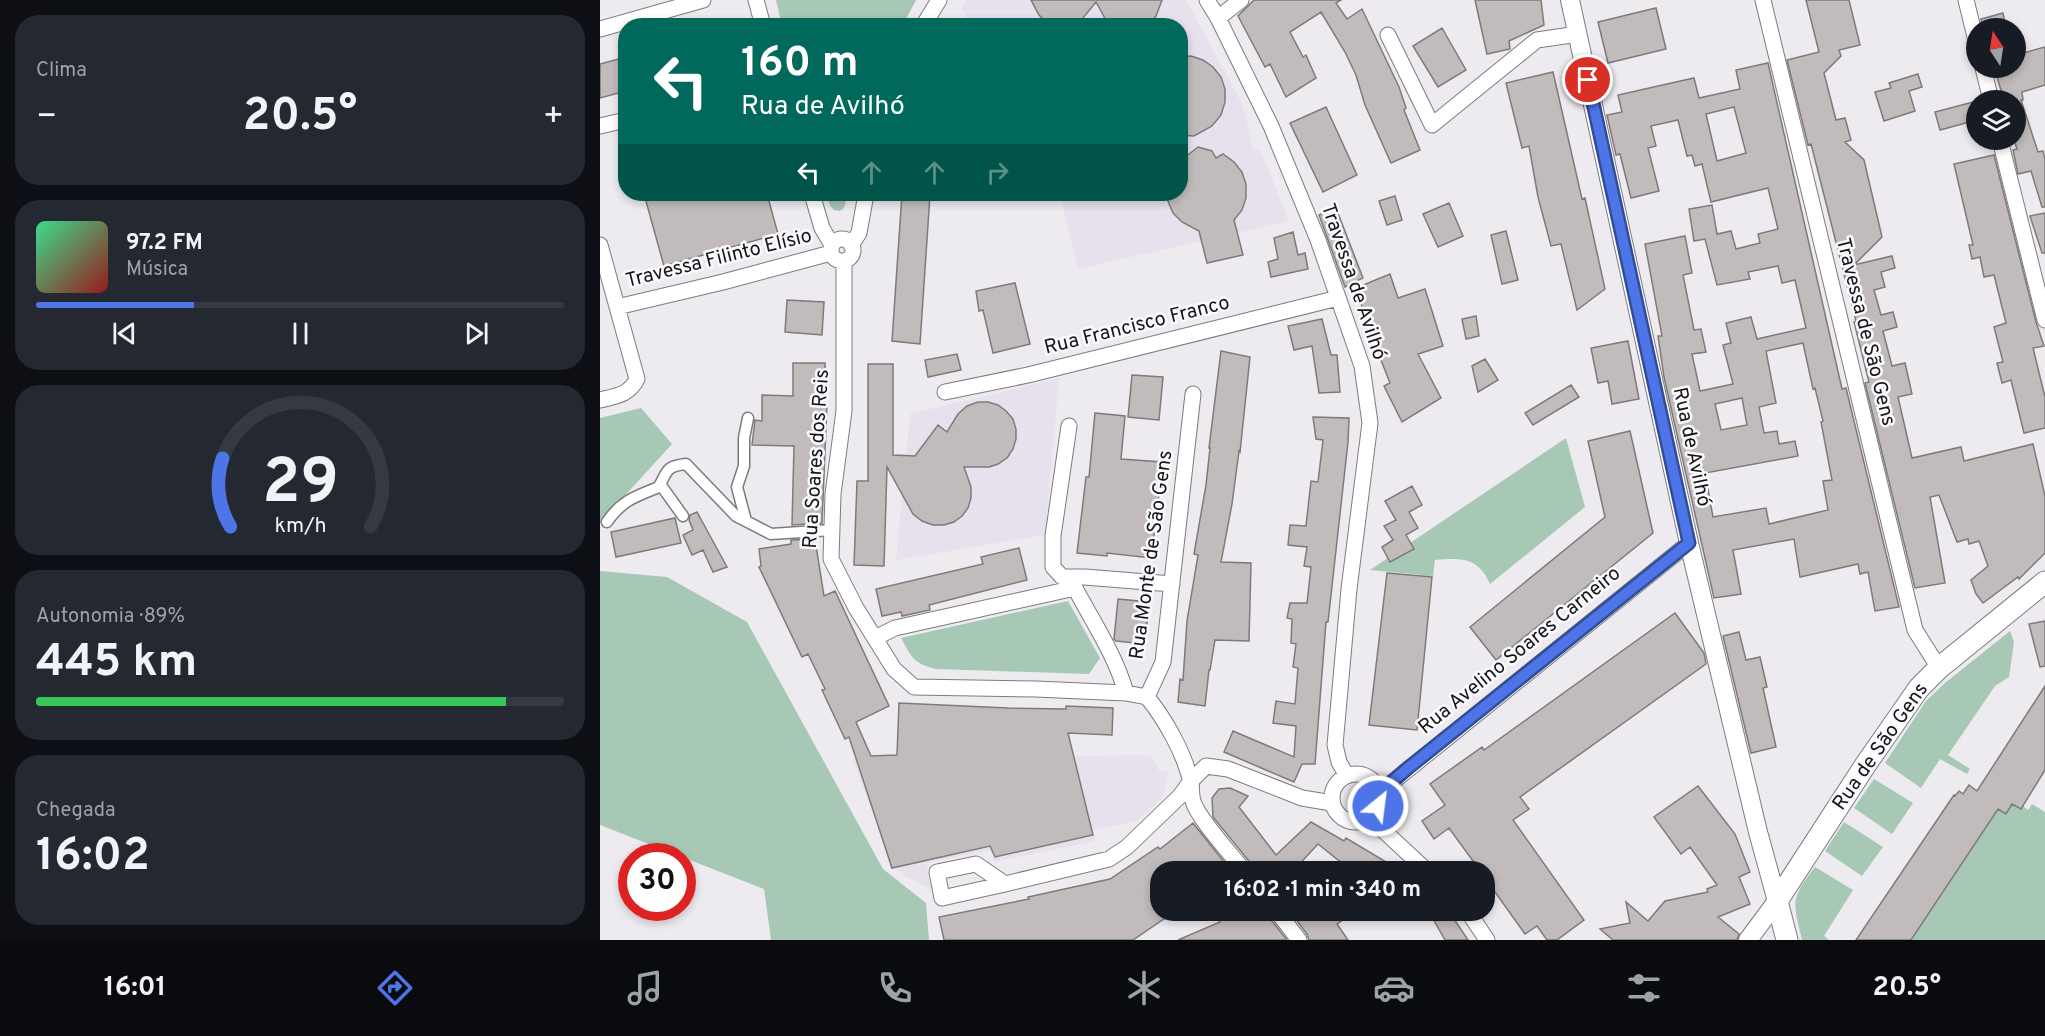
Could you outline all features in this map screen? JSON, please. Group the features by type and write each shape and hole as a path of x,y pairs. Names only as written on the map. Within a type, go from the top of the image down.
{"main road":[{"name":"Rua de São Gens","path":"1777,901 1911,699 1939,668 2045,582"},
{"path":"1777,901 1787,940"}],"street":[{"path":"639,18 703,0"},
{"path":"756,0 761,18"},
{"path":"928,18 939,0"},
{"name":"Travessa de Avilhó","path":"1207,0 1271,126 1318,240 1362,366 1370,423 1349,589 1335,727 1335,745 1347,776"},
{"path":"1218,18 1241,0"},
{"name":"Rua de Avilhó","path":"1570,0 1689,543 1758,832 1777,901"},
{"name":"Travessa de São Gens","path":"1763,0 1915,630 1939,668"},
{"path":"1966,0 1970,18"},
{"path":"600,29 618,24"},
{"path":"1388,34 1432,125 1537,40 1578,34"},
{"path":"600,126 618,122"},
{"path":"2002,150 2045,320"},
{"path":"814,201 822,228 837,261 844,261 852,255 851,245 859,233 865,201"},
{"path":"831,249 841,239 851,245"},
{"path":"600,245 637,379 633,388 624,394 600,400"},
{"name":"Travessa Filinto Elísio","path":"617,307 723,282 831,249"},
{"name":"Rua Soares dos Reis","path":"844,261 844,411 833,494 831,559 856,608 894,669 914,687 1036,689 1126,693 1147,697"},
{"name":"Rua Francisco Franco","path":"945,392 1028,375 1338,298"},
{"name":"Rua Monte de São Gens","path":"1147,697 1162,662 1193,394"},
{"path":"746,521 737,487 744,466 744,438 748,418"},
{"path":"1069,426 1053,536 1053,567 1062,577 1080,582 1172,584"},
{"path":"607,522 615,509 631,498 658,487 666,470 674,465 686,464 736,516 771,534 832,530"},
{"path":"660,484 683,516"},
{"name":"Rua Avelino Soares Carneiro","path":"1379,793 1689,543"},
{"path":"874,638 896,628 1080,582"},
{"path":"1080,582 1123,679 1126,693"},
{"path":"1147,697 1163,717 1191,781 1193,801 1237,861"},
{"path":"1005,884 1109,859 1127,847 1180,796 1206,766 1228,769 1302,798 1332,803"},
{"path":"1353,774 1367,777 1379,793 1378,806 1369,817 1362,820 1346,819 1340,815 1332,803 1335,786 1353,774"},
{"path":"1369,817 1416,861"},
{"name":"Rua de São Gens","path":"1748,940 1777,901"},
{"path":"1284,921 1299,940"},
{"path":"1474,921 1487,940"}],"shaded area":[{"path":"968,0 1186,0 1239,98 1245,113 1253,150 1260,150 1289,221 1078,269 1062,201 1188,201 1188,18 966,18 962,7"},
{"path":"1059,378 1045,535 896,560 910,414"},
{"path":"1150,755 1160,772 1168,770 1167,781 1161,800 1136,821 1093,830 1095,841 994,862 992,850 926,863 932,890 905,876 894,865 852,759"}],"green space":[{"path":"776,0 916,0 907,18 780,18"},
{"path":"829,201 846,201 844,208 840,211 830,206"},
{"path":"641,408 672,444 600,523 600,418"},
{"path":"1566,438 1585,507 1490,584 1474,564 1453,559 1435,560 1433,576 1370,570"},
{"path":"600,571 667,577 747,622 883,869 926,903 929,940 771,940 764,889 696,862 696,843 646,843 600,825"},
{"path":"1068,601 1100,658 1089,674 936,669 914,659 901,638"},
{"path":"2010,631 2014,642 2009,677 1995,686 1948,755 1970,769 1967,774 1940,759 1921,788 1885,763 1926,701"},
{"path":"1874,779 1913,803 1892,834 1854,808"},
{"path":"2032,804 2045,812 2045,940 1911,940 1993,816 1996,808 2006,814 2012,805 2021,809 2023,806 2028,810"},
{"path":"1844,822 1883,847 1862,876 1825,851"},
{"path":"1815,867 1853,890 1824,936 1829,940 1802,940 1797,917 1798,894"}],"building":[{"path":"1031,0 1162,0 1154,18 1105,18 1096,2 1083,18 1042,18"},
{"path":"1254,0 1341,0 1336,3 1347,19 1362,9 1399,87 1406,108 1404,110 1420,150 1391,163 1365,105 1356,75 1321,12 1290,32 1303,57 1306,55 1316,78 1286,97 1270,64 1265,67 1238,16"},
{"path":"1475,0 1541,0 1544,25 1509,41 1510,49 1487,54"},
{"path":"1806,0 1849,0 1860,45 1839,50 1841,56 1824,73 1836,120 1845,118 1851,140 1845,142 1864,160 1882,237 1854,265 1892,256 1895,268 1881,272 1885,287 1874,290 1881,315 1893,312 1897,327 1883,331 1892,366 1905,363 1912,394 1898,397 1912,458 1961,447 1964,461 2033,444 2045,496 2045,553 2019,579 2018,577 1983,603 1976,594 1971,580 1988,566 1979,541 1969,544 1968,539 1957,542 1939,495 1930,497 1945,583 1915,588 1865,383 1869,382 1854,322 1856,321 1787,60 1819,52"},
{"path":"1656,8 1666,49 1608,63 1598,22"},
{"path":"2003,13 2004,18 1985,18"},
{"path":"1442,28 1466,70 1438,87 1413,46"},
{"path":"2045,47 2045,85 2026,91 2001,90 1997,78 2026,78 2026,52"},
{"path":"1188,56 1203,60 1213,67 1221,77 1225,89 1225,102 1221,115 1212,126 1194,136 1188,136"},
{"path":"618,59 618,93 600,98 600,64"},
{"path":"1768,63 1842,389 1846,388 1899,607 1875,611 1868,572 1860,574 1858,564 1800,577 1794,539 1733,550 1741,594 1714,598 1664,377 1658,336 1662,336 1645,244 1685,236 1692,273 1683,275 1694,330 1701,329 1706,352 1692,354 1700,391 1733,384 1723,345 1731,343 1726,323 1751,317 1757,339 1806,328 1795,280 1782,283 1778,266 1748,272 1750,279 1717,285 1705,239 1694,241 1689,209 1712,205 1717,234 1731,231 1736,249 1760,243 1758,234 1778,229 1768,188 1711,202 1702,164 1695,166 1692,155 1687,156 1678,120 1651,126 1656,146 1648,148 1659,191 1631,198 1620,154 1616,155 1607,115 1622,112 1618,95 1694,78 1699,98 1740,89 1736,70","holes":["1734,107 1746,153 1717,161 1706,114","1803,343 1823,421 1821,422 1832,480 1823,481 1828,510 1769,524 1766,508 1713,517 1705,473 1798,456 1795,441 1779,444 1777,431 1764,433 1759,407 1776,403 1766,351","1742,398 1747,425 1721,430 1715,404"]},
{"path":"1553,72 1605,289 1577,310 1561,244 1551,246 1538,197 1529,146 1522,148 1506,83"},
{"path":"1918,74 1922,87 1909,91 1915,111 1884,121 1875,92 1891,88 1889,83"},
{"path":"1966,104 1966,123 1940,130 1935,112"},
{"path":"1326,107 1357,175 1323,192 1290,123"},
{"path":"2026,115 2038,152 2043,151 2045,159 2045,207 2042,207 2031,171 2018,174 2013,150 2026,150"},
{"path":"1198,147 1212,151 1216,158 1223,154 1242,172 1246,184 1246,198 1242,210 1234,220 1243,255 1207,263 1199,231 1182,222 1173,213 1168,201 1188,201 1188,155"},
{"path":"1994,155 2044,346 2033,348 2045,397 2045,428 2024,433 2011,380 2002,383 1997,363 2003,362 1994,327 2006,323 1994,275 1984,277 1980,257 1972,259 1969,245 1973,245 1954,164"},
{"path":"1395,196 1402,220 1387,225 1379,201"},
{"path":"646,201 769,201 778,234 664,266"},
{"path":"902,201 930,201 920,344 892,341"},
{"path":"1449,203 1463,236 1438,247 1423,214"},
{"path":"1336,208 1363,278 1345,287 1319,215"},
{"path":"2045,213 2045,253 2042,253 2030,216"},
{"path":"1506,231 1518,280 1502,284 1491,235"},
{"path":"1293,232 1298,255 1305,253 1308,269 1271,277 1268,262 1278,259 1274,238"},
{"path":"1390,274 1398,298 1425,289 1443,346 1418,354 1441,398 1402,422 1384,386 1390,383 1356,288"},
{"path":"1015,283 1030,344 993,353 983,310 979,311 976,291"},
{"path":"787,300 824,302 822,335 785,332"},
{"path":"1476,316 1479,336 1466,339 1462,319"},
{"path":"1322,319 1331,355 1337,355 1340,392 1319,393 1312,346 1294,350 1288,326"},
{"path":"1628,341 1639,399 1612,404 1608,381 1598,383 1591,348"},
{"path":"1221,351 1250,357 1240,452 1221,562 1251,563 1249,641 1215,640 1205,706 1178,702 1180,679 1183,680 1187,621 1198,555 1194,554 1206,485"},
{"path":"957,354 961,370 928,377 925,360"},
{"path":"1485,359 1498,380 1478,392 1472,366"},
{"path":"793,363 825,363 825,404 827,404 822,523 792,525 794,446 752,445 755,420 762,421 762,395 793,396"},
{"path":"868,364 893,364 893,455 915,456 938,425 947,432 958,414 967,406 978,402 998,405 1013,419 1016,429 1013,449 1007,458 989,467 964,467 971,487 968,508 954,522 944,525 933,525 913,514 887,467 884,566 854,565 857,481 868,481"},
{"path":"1132,375 1163,377 1159,420 1128,417"},
{"path":"1571,385 1579,397 1533,425 1525,413"},
{"path":"1095,413 1125,416 1121,459 1163,462 1151,558 1107,553 1107,556 1077,553 1086,477 1089,477"},
{"path":"1313,417 1349,418 1348,442 1328,622 1326,622 1315,764 1302,764 1294,782 1224,752 1233,731 1294,757 1296,726 1273,723 1276,701 1295,704 1298,668 1293,667 1296,644 1291,643 1292,619 1287,618 1290,603 1307,603 1311,567 1304,566 1307,547 1288,545 1290,525 1306,526 1311,481 1318,482 1323,440 1316,439"},
{"path":"1630,431 1653,533 1496,660 1470,627 1605,517 1588,441"},
{"path":"1412,486 1422,505 1409,512 1418,528 1406,535 1414,549 1390,562 1382,547 1393,540 1384,526 1396,520 1385,501"},
{"path":"697,512 727,567 713,572 703,550 692,555 683,535 693,530 689,520 690,515"},
{"path":"675,518 681,543 616,557 611,532"},
{"path":"815,539 824,596 835,591 889,706 856,722 871,756 897,755 899,703 1008,708 1066,709 1066,706 1113,708 1112,735 1068,733 1093,835 995,857 990,846 892,868 849,737 845,739 808,654 802,657 759,567 761,566 759,549 791,544 791,540"},
{"path":"1019,548 1027,580 929,605 930,610 902,616 901,612 882,616 876,589 983,564 981,557"},
{"path":"1387,573 1432,577 1417,730 1369,725"},
{"path":"1118,599 1149,602 1145,644 1114,639"},
{"path":"1675,613 1704,653 1706,664 1520,797 1529,809 1513,820 1584,920 1557,940 1547,940 1537,926 1525,934 1495,892 1495,861 1473,861 1449,828 1434,839 1422,821 1445,805 1430,784 1482,747 1484,750"},
{"path":"2045,621 2045,666 2040,667 2029,624"},
{"path":"1739,632 1746,660 1760,657 1767,687 1763,688 1776,747 1751,753 1723,636"},
{"path":"2045,686 2045,770 2021,809 2012,804 2006,814 1998,809 1911,940 1856,940 1954,795 1959,791 1963,794 1969,785 1977,791"},
{"path":"1698,786 1735,834 1750,872 1739,877 1750,904 1718,917 1739,934 1737,940 1613,940 1600,929 1630,923 1626,902 1648,921 1665,901 1708,892 1707,889 1717,885 1690,847 1681,854 1654,817"},
{"path":"1230,788 1248,796 1239,807 1276,855 1311,822 1344,841 1346,838 1385,861 1339,861 1318,844 1302,861 1249,861 1213,817 1212,798 1219,789"},
{"path":"1193,823 1223,861 1150,861 1150,921 1161,921 1133,940 944,940 939,917 1029,899 1028,897 1110,879 1158,847 1160,849"},
{"path":"1272,921 1287,940 1178,940 1220,922"},
{"path":"1297,921 1341,921 1337,924 1348,940 1309,940"},
{"path":"1434,921 1455,921 1468,940 1445,940"}],"route":[{"path":"1378,806 1379,793 1408,768 1689,543 1588,80"}]}
